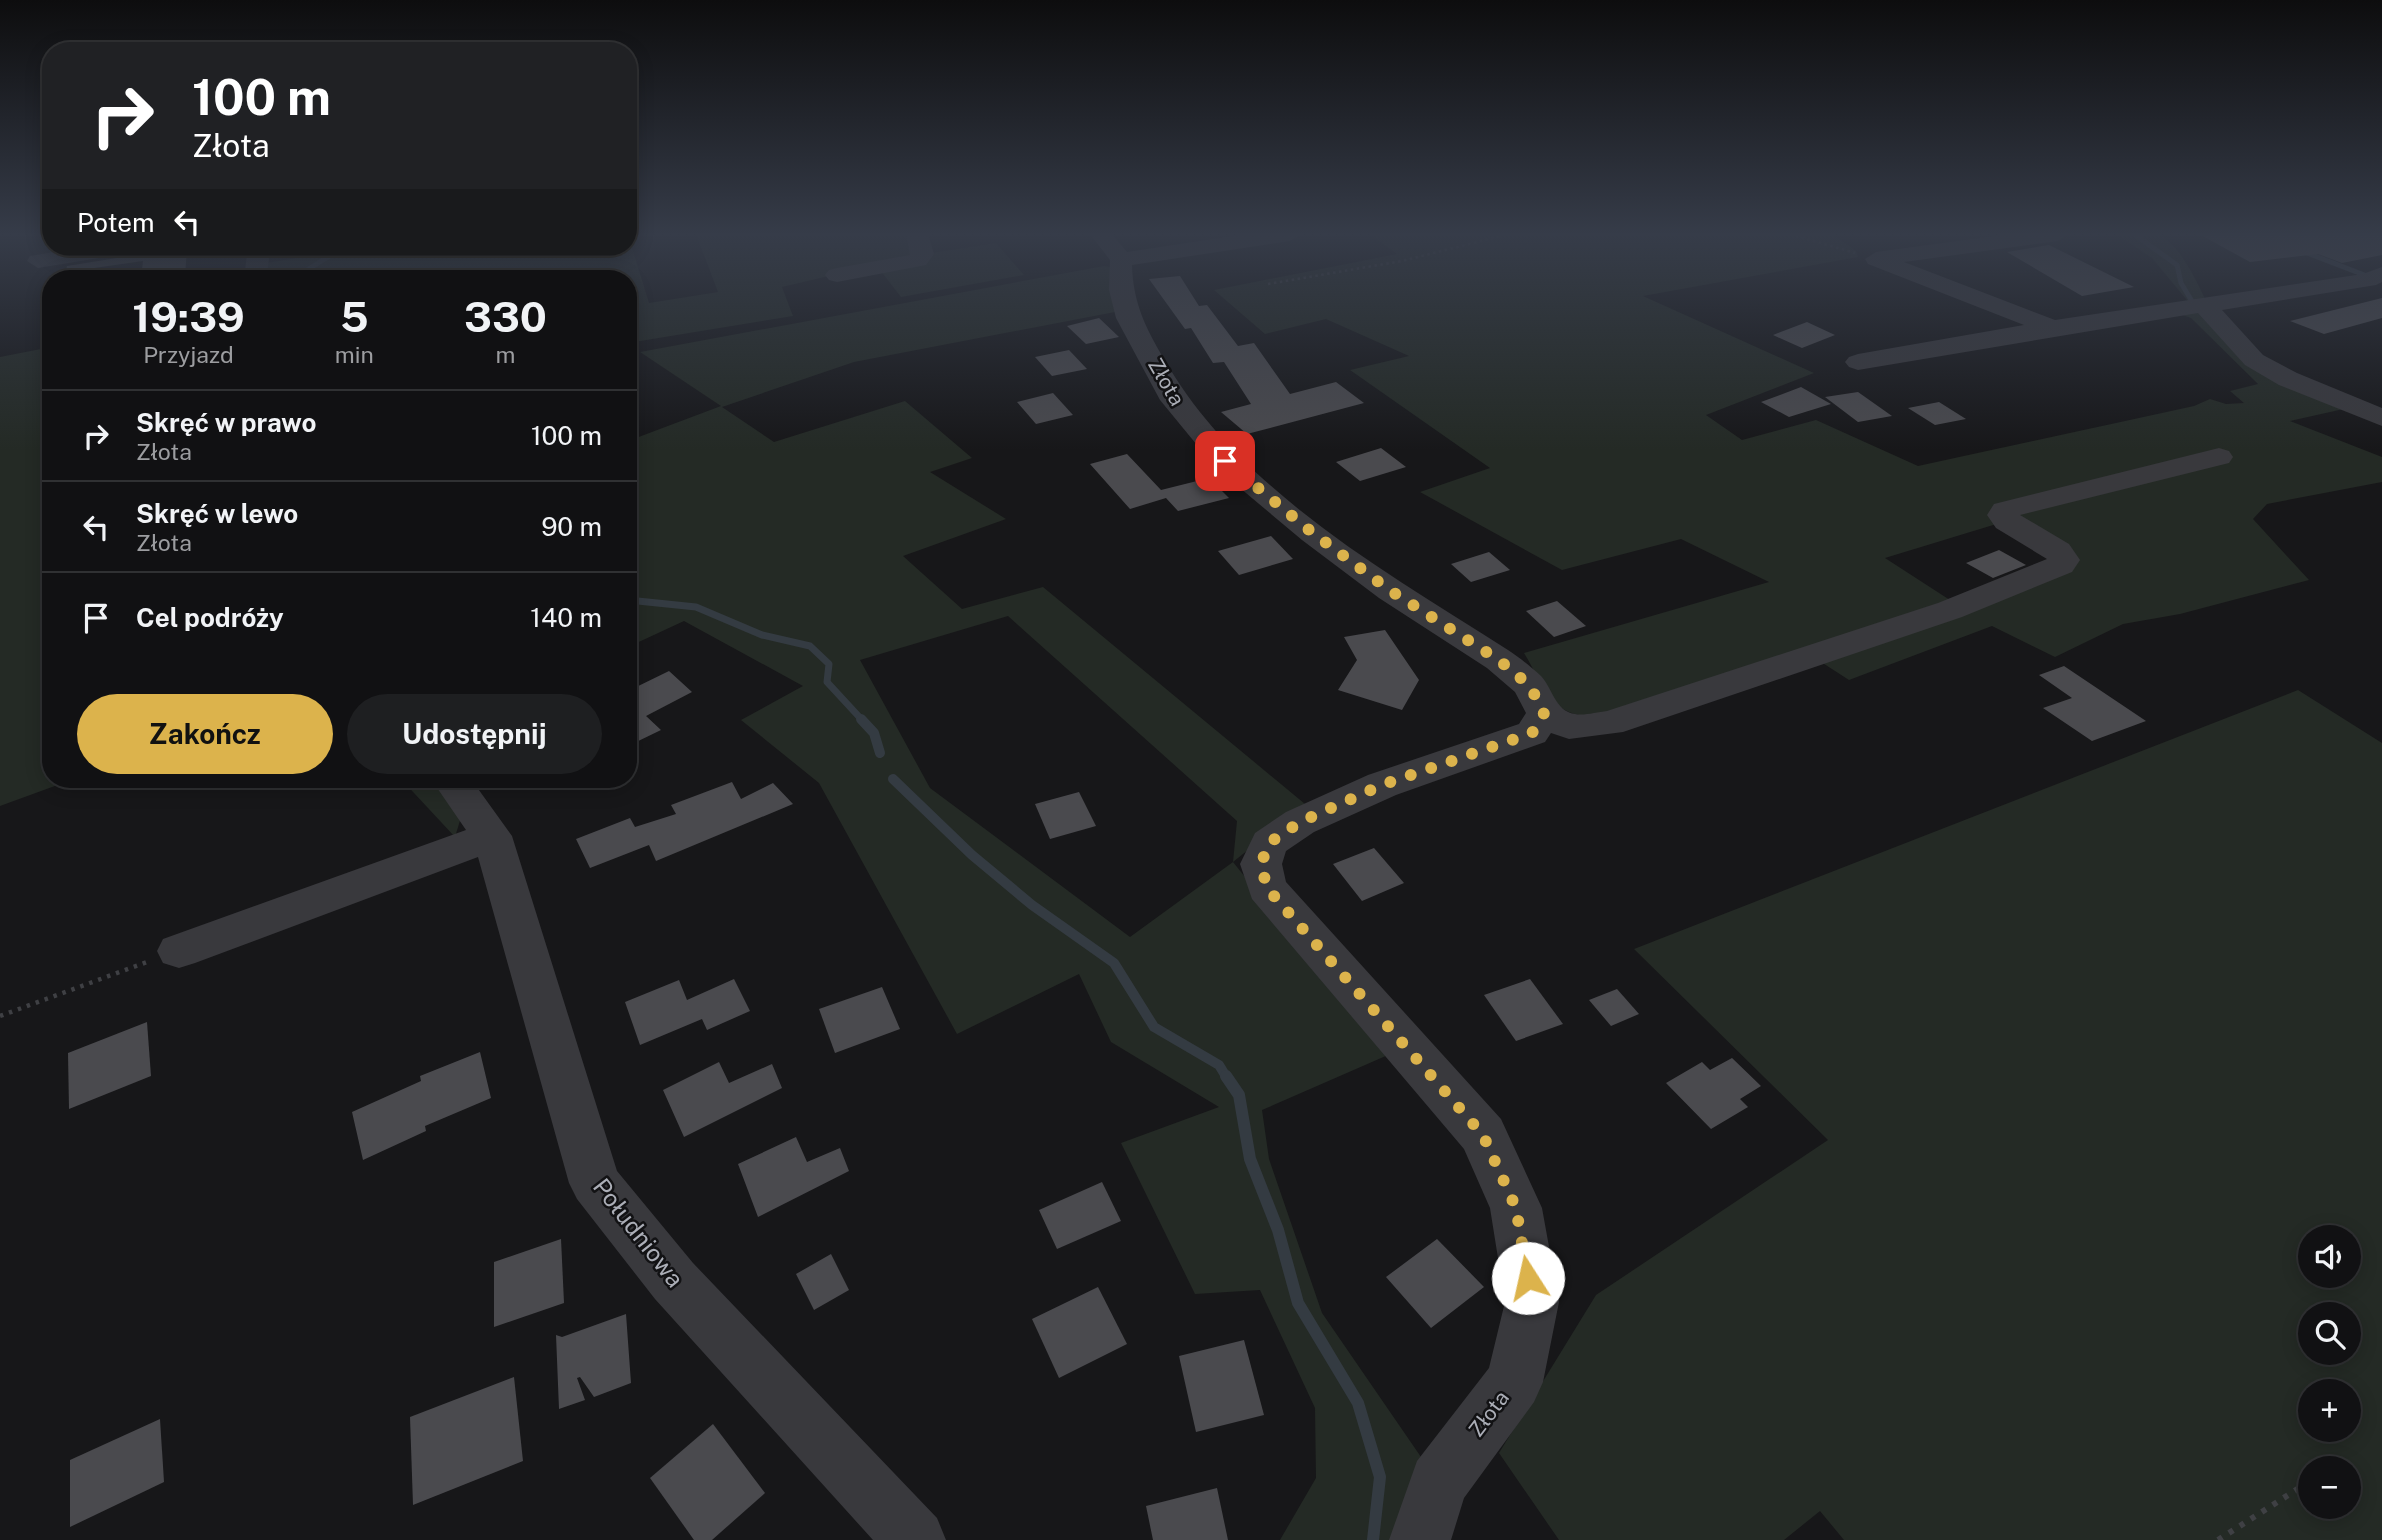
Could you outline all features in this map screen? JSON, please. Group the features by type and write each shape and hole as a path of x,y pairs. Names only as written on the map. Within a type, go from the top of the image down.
{"street":[{"name":"Złota","path":"1125,306 1128,318 1174,400 1225,461 1313,533 1391,591 1499,660 1530,686 1544,713 1532,733 1382,785 1300,822 1269,843 1261,864 1267,888 1483,1135 1516,1208 1532,1302 1514,1382 1437,1482 1420,1540"},
{"path":"1996,306 2053,328"},
{"path":"1858,362 2053,328 2205,306 2254,360 2288,379 2382,418"},
{"path":"1544,713 1569,727 1610,723 1950,610 2061,565 2064,560 2058,551 2007,521 2002,514 2005,510 2220,457"},
{"name":"Południowa","path":"457,788 492,836 595,1183 674,1281 915,1540"},
{"path":"178,951 492,836"}],"path":[{"path":"0,1016 178,951"},
{"path":"2218,1540 2298,1489"}],"shaded area":[{"path":"637,306 789,306 793,316 637,342"},
{"path":"889,306 1115,306 1115,312 854,362 722,407 774,442 905,401 972,458 930,472 1006,519 903,556 962,609 1043,587 1305,804 1233,862 1388,1055 1262,1110 1269,1159 1322,1313 1421,1457 1397,1540 1280,1540 1316,1478 1315,1408 1260,1290 1195,1294 1121,1143 1219,1107 1111,1042 1079,974 957,1034 819,783 741,720 803,686 684,621 637,643 637,438 721,406 640,352","holes":["1008,616 1237,821 1233,862 1130,937 930,788 860,660"]},
{"path":"1232,306 1665,306 1814,373 1706,415 1742,440 1816,420 1918,466 2194,406 2210,399 2226,404 2244,403 2230,391 2258,384 2191,318 2177,313 2204,309 2249,360 2348,408 2290,421 2382,457 2382,482 2267,504 2253,519 2309,580 2180,614 2123,624 2055,657 1992,626 1849,680 1818,660 2079,560 1992,509 2003,522 1885,558 1953,602 1604,716 1587,716 1562,708 1554,701 1524,653 1769,582 1681,539 1562,570 1420,492 1490,468 1350,370 1409,356 1326,319 1265,334"},
{"path":"42,349 42,788 49,788 0,806 0,357"},
{"path":"2298,690 2382,743 2382,1540 1844,1540 1820,1511 1784,1540 1559,1540 1499,1453 1596,1295 1828,1140 1634,949"},
{"path":"409,788 443,788 462,814 455,837"}],"building":[{"path":"1168,306 1208,306 1238,346 1254,343 1290,394 1336,382 1364,403 1247,434 1221,412 1251,404 1224,362 1213,363 1191,328 1185,329"},
{"path":"2351,306 2382,306 2382,318 2324,334 2290,321"},
{"path":"1099,318 1119,337 1086,344 1067,326"},
{"path":"1807,322 1835,335 1802,348 1773,335"},
{"path":"1069,350 1087,369 1052,376 1035,357"},
{"path":"1801,387 1831,404 1789,417 1761,402"},
{"path":"1858,392 1892,416 1858,422 1825,397"},
{"path":"1053,393 1073,415 1036,424 1017,402"},
{"path":"1939,402 1966,419 1935,425 1908,408"},
{"path":"1381,448 1406,467 1360,481 1336,462"},
{"path":"1127,454 1161,490 1209,478 1229,498 1178,511 1166,498 1130,509 1090,464"},
{"path":"1271,536 1293,559 1239,575 1218,551"},
{"path":"1999,550 2026,565 1993,578 1966,563"},
{"path":"1489,552 1510,570 1471,582 1451,564"},
{"path":"1557,601 1586,626 1554,637 1526,611"},
{"path":"1385,630 1419,680 1402,710 1338,690 1357,660 1344,637"},
{"path":"2064,666 2146,721 2092,741 2043,708 2072,698 2039,675"},
{"path":"669,671 692,692 646,716 661,730 637,742 637,687"},
{"path":"732,782 741,799 773,783 793,804 656,861 649,845 590,868 576,839 630,818 635,827 676,814 671,805"},
{"path":"1079,792 1096,826 1050,839 1035,804"},
{"path":"1374,848 1404,883 1362,901 1333,864"},
{"path":"734,979 750,1011 707,1030 702,1019 640,1045 625,1002 679,980 687,1000"},
{"path":"1530,979 1563,1024 1516,1041 1484,995"},
{"path":"882,987 900,1029 835,1053 819,1009"},
{"path":"1617,989 1639,1014 1611,1026 1589,1000"},
{"path":"147,1022 151,1076 69,1109 68,1053"},
{"path":"480,1052 491,1098 425,1126 426,1131 363,1160 352,1112 421,1081 420,1076"},
{"path":"1732,1058 1761,1086 1740,1099 1748,1107 1711,1129 1666,1083 1702,1062 1710,1070"},
{"path":"719,1062 729,1083 772,1064 782,1088 684,1137 663,1090"},
{"path":"796,1137 807,1162 840,1148 849,1171 758,1217 738,1164"},
{"path":"1102,1182 1121,1221 1057,1249 1039,1210"},
{"path":"561,1239 564,1303 494,1327 494,1262"},
{"path":"1437,1239 1484,1287 1431,1328 1386,1277"},
{"path":"831,1254 849,1290 814,1310 796,1274"},
{"path":"1098,1287 1127,1344 1059,1378 1032,1319"},
{"path":"626,1314 631,1383 594,1397 580,1377 577,1378 585,1400 559,1409 556,1335 562,1337"},
{"path":"1244,1340 1264,1415 1196,1432 1179,1356"},
{"path":"514,1377 523,1461 413,1505 410,1417"},
{"path":"160,1419 164,1482 70,1527 70,1460"},
{"path":"713,1424 765,1493 712,1540 694,1540 650,1478"},
{"path":"1217,1488 1228,1540 1153,1540 1146,1506"}],"waterway":[{"path":"637,601 696,607 762,635 810,646 829,664 827,682 863,721"},
{"path":"861,719 874,733 880,753"},
{"path":"893,779 972,855 1032,905 1114,963 1154,1027 1219,1065 1227,1078"},
{"path":"1226,1076 1239,1095 1250,1159 1278,1230 1298,1303 1358,1403 1380,1477 1373,1540"}],"route":[{"path":"1225,461 1313,533 1391,591 1499,660 1530,686 1544,713 1532,733 1382,785 1300,822 1269,843 1261,864 1267,888 1483,1135 1516,1208 1528,1278"}]}
